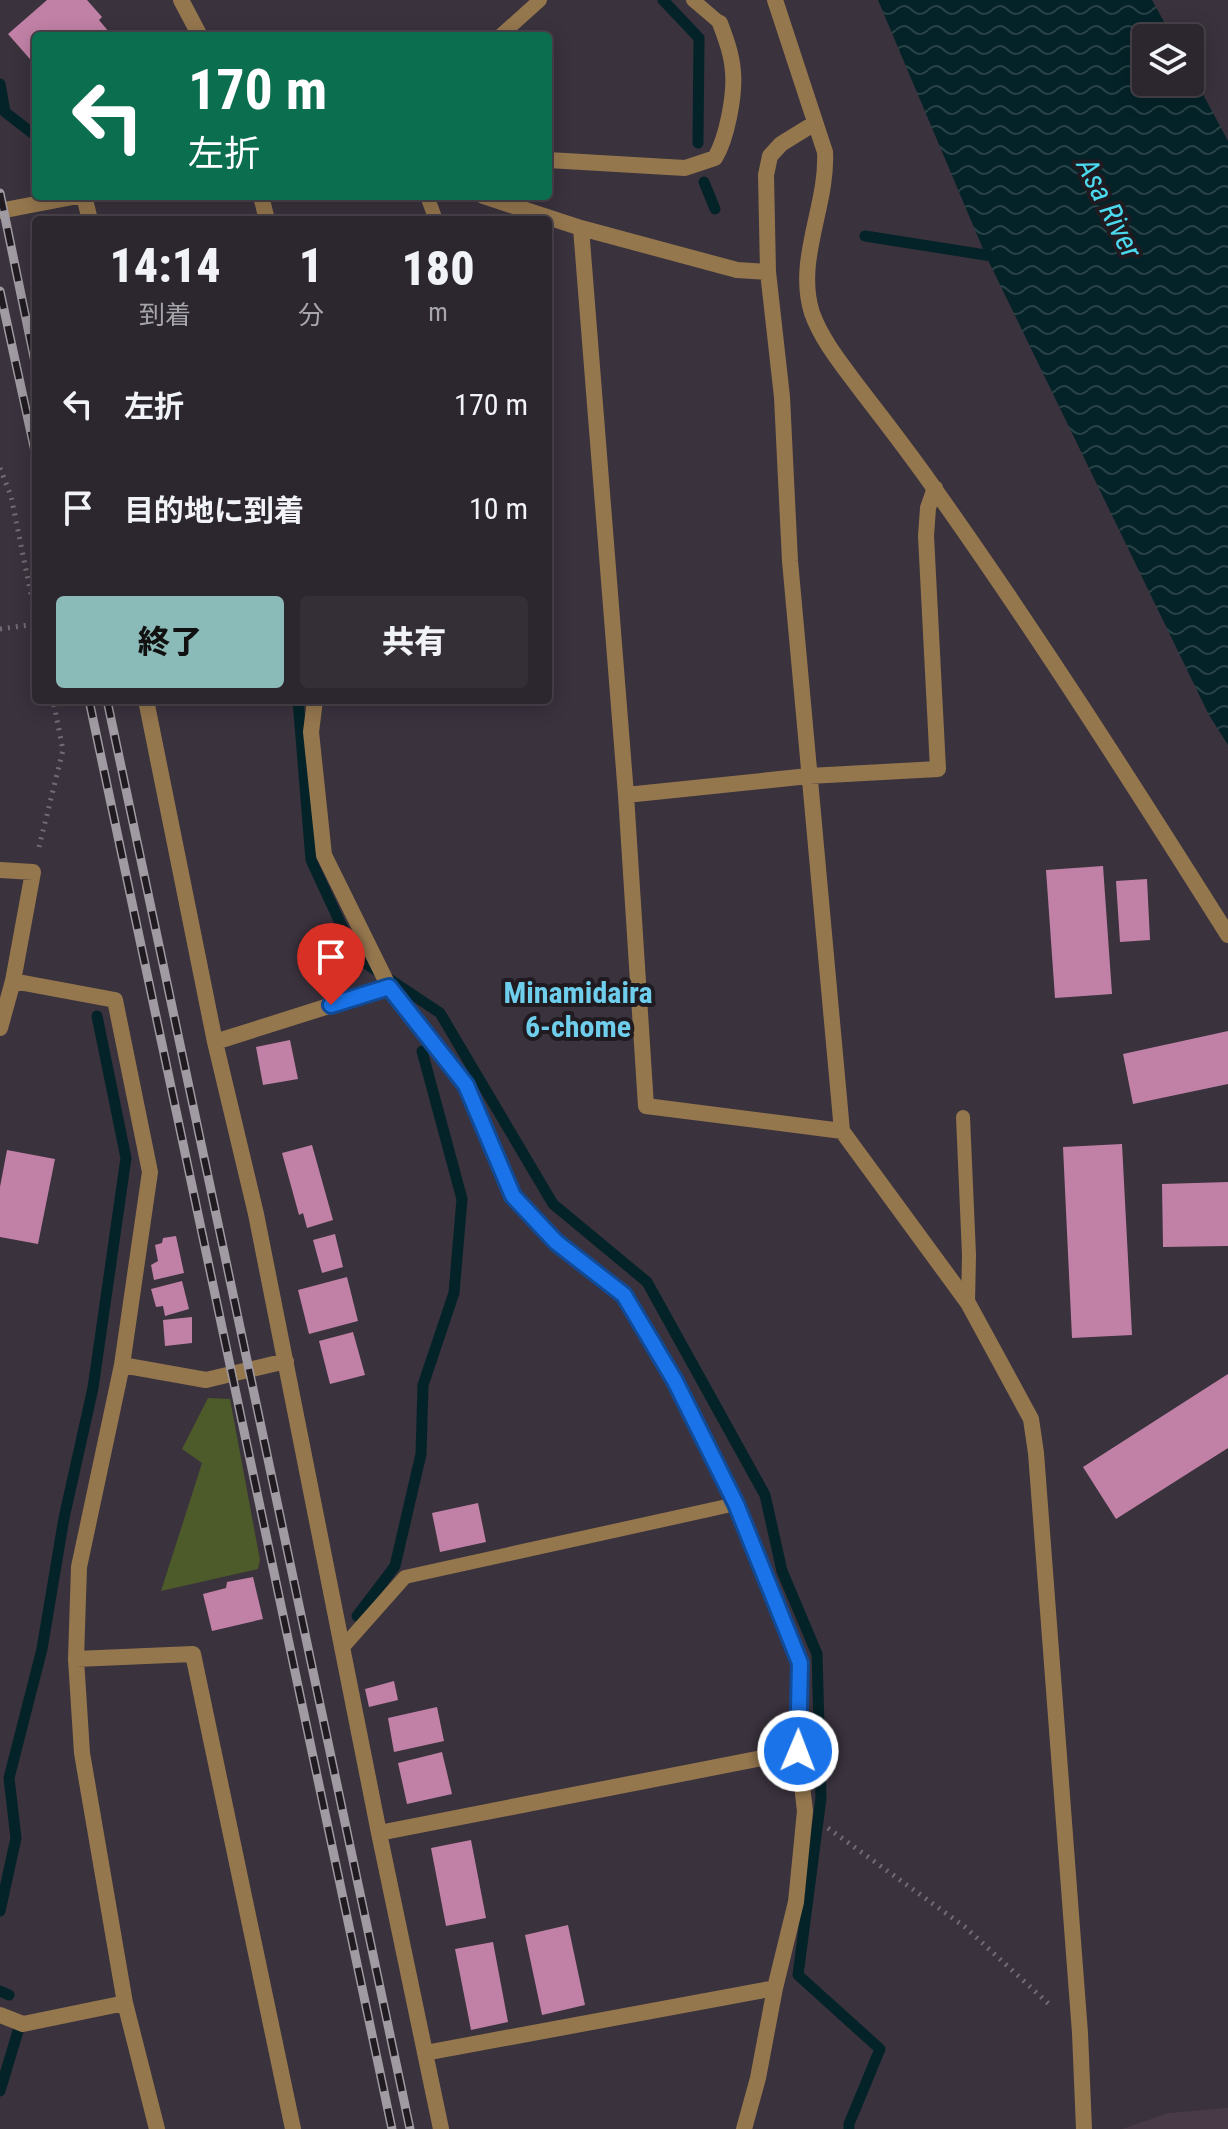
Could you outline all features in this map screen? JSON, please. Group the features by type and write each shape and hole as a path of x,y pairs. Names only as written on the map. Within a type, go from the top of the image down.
{"street":[{"path":"181,0 198,32"},
{"path":"775,0 825,152 826,175 809,264 808,292 813,314 835,356 935,488 999,582 1228,935"},
{"path":"552,160 685,168 715,158 724,143 734,74 730,48 720,23"},
{"path":"815,123 781,144 770,156 766,175 768,272 782,397 790,561 842,1131 968,1303 1031,1419 1080,2033 1084,2129"},
{"path":"0,211 57,200"},
{"path":"495,200 544,216"},
{"path":"552,219 737,270 768,272"},
{"path":"581,228 626,795 646,1106 842,1131"},
{"path":"626,795 809,776 938,769 926,536 928,508 935,488"},
{"path":"147,704 209,999 215,1042 256,1214 441,2129"},
{"path":"314,704 311,732 324,855 389,987 466,1085 513,1196 556,1242 624,1295 675,1381 736,1504 800,1663 798,1751 805,1811 796,1902 744,2129"},
{"path":"0,870 33,872 13,981 0,1028"},
{"path":"13,981 115,1000 150,1172 122,1365 79,1567 76,1659 82,1753 125,2003 157,2129"},
{"path":"215,1042 389,987"},
{"path":"122,1365 206,1380 286,1361"},
{"path":"76,1659 193,1654 291,2129"},
{"path":"379,1833 798,1751"},
{"path":"425,2053 775,1988"},
{"path":"0,2015 23,2024 125,2003"}],"lane":[{"path":"504,32 540,0"},
{"path":"693,0 720,23"},
{"path":"963,1117 968,1303"},
{"path":"343,1647 405,1577 736,1504"}],"path":[{"path":"0,468 11,496 32,601"},
{"path":"0,629 32,622"},
{"path":"33,872 63,750 54,704"},
{"path":"805,1811 965,1927 1080,2033"}],"shaded area":[{"path":"1228,2108 1228,2129 1122,2129 1169,2113"}],"green space":[{"path":"208,1398 230,1399 260,1560 258,1569 161,1591 202,1463 182,1449"}],"water":[{"name":"Asa River","path":"878,0 1152,0 1165,24 1132,24 1132,96 1204,96 1228,141 1228,745 1209,715 986,256"}],"building":[{"path":"47,0 87,0 102,17 99,20 109,32 32,32 32,61 8,34"},
{"path":"1103,866 1112,994 1055,998 1046,870"},
{"path":"1147,879 1150,940 1120,942 1116,881"},
{"path":"1228,1031 1228,1084 1133,1104 1123,1054"},
{"path":"290,1040 298,1079 263,1085 256,1047"},
{"path":"1122,1144 1132,1335 1072,1338 1063,1147"},
{"path":"312,1145 333,1220 307,1228 303,1213 299,1215 282,1153"},
{"path":"7,1150 55,1159 38,1244 0,1237 0,1187"},
{"path":"1228,1182 1228,1246 1163,1247 1162,1184"},
{"path":"335,1234 343,1267 322,1273 313,1240"},
{"path":"176,1236 184,1273 154,1280 151,1265 158,1261 155,1245 162,1243 163,1238"},
{"path":"347,1277 358,1321 309,1334 298,1290"},
{"path":"182,1281 189,1309 165,1316 163,1306 156,1307 151,1289"},
{"path":"192,1317 192,1343 165,1346 163,1320"},
{"path":"353,1332 365,1375 330,1384 319,1341"},
{"path":"1228,1374 1228,1448 1116,1519 1083,1467"},
{"path":"478,1503 486,1542 440,1552 432,1513"},
{"path":"253,1577 263,1619 212,1631 203,1594 226,1588 227,1582"},
{"path":"394,1681 398,1700 369,1707 365,1689"},
{"path":"437,1707 444,1741 394,1752 388,1718"},
{"path":"442,1752 452,1794 407,1804 398,1763"},
{"path":"471,1840 486,1918 446,1926 431,1848"},
{"path":"568,1925 585,2005 542,2015 525,1935"},
{"path":"493,1942 508,2022 471,2030 455,1949"}],"waterway":[{"path":"663,0 699,38 698,143"},
{"path":"0,84 5,112 32,133"},
{"path":"704,182 715,209"},
{"path":"865,236 998,257"},
{"path":"298,704 311,860 356,957 440,1013 553,1204 647,1282 765,1495 782,1571 817,1654 821,1798 798,1975 880,2049 849,2129"},
{"path":"0,1911 16,1838 9,1778 42,1649 64,1518 93,1388 126,1158 97,1016"},
{"path":"357,1616 395,1566 421,1454 423,1385 454,1293 462,1199 422,1051"},
{"path":"0,1991 9,1995"},
{"path":"0,2091 18,2031"}],"railway":[{"path":"0,193 32,348"},
{"path":"0,291 32,438"},
{"path":"90,704 392,2129"},
{"path":"108,704 410,2129"}],"district":[{"name":"Minamidaira 6-chome","path":"578,1010"}],"route":[{"path":"331,1005 389,987 466,1085 513,1196 556,1242 624,1295 675,1381 736,1504 800,1663 798,1751"}]}
